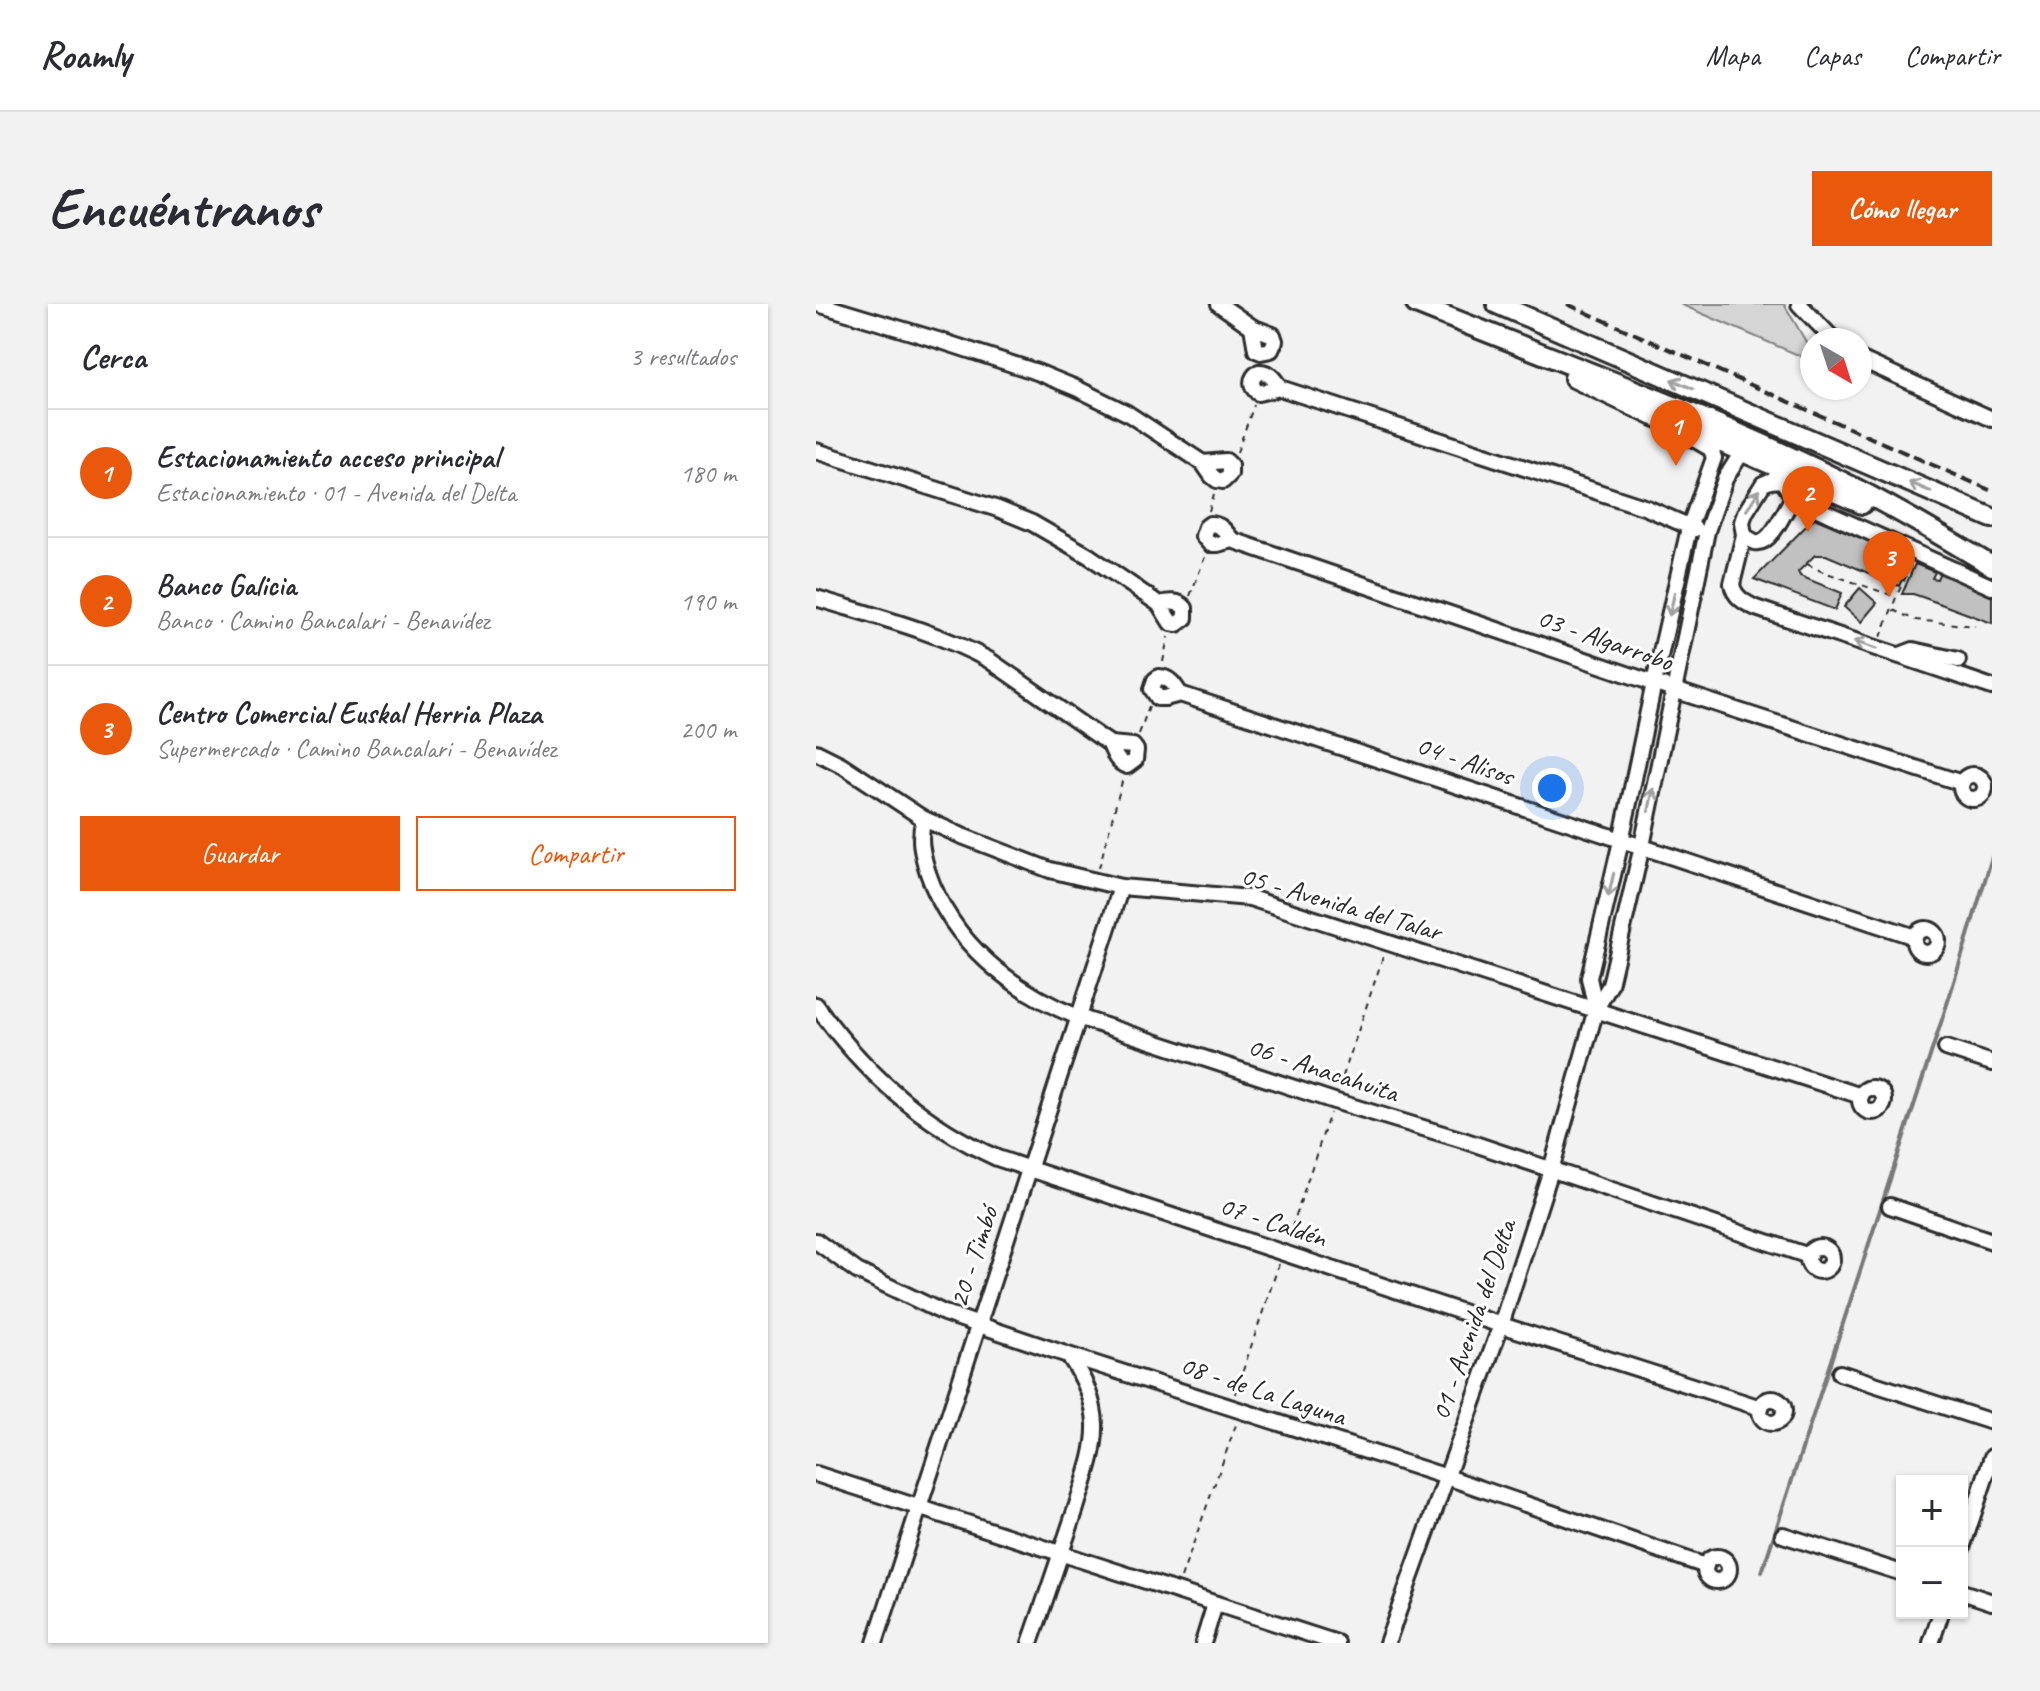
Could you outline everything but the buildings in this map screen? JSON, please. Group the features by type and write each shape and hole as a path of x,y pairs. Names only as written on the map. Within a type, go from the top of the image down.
{"main road":[{"path":"1416,304 1666,402 1809,466 1896,510 1991,565"},
{"path":"1497,304 1992,520"},
{"path":"1501,339 1576,379 1654,416 1744,453 1784,476 1954,544"}],"street":[{"path":"818,304 1037,372 1076,388 1127,413 1203,463 1217,480 1228,478 1231,470 1226,461 1203,463"},
{"path":"1219,304 1252,327"},
{"path":"1799,304 1822,328"},
{"path":"1872,364 1992,419"},
{"path":"1258,393 1252,384 1254,375 1264,372 1280,388 1647,508 1689,528 1707,531"},
{"name":"01 - Avenida del Delta","path":"1596,1009 1589,978 1689,528 1714,458 1707,446 1654,416"},
{"name":"01 - Avenida del Delta","path":"1689,528 1715,475 1720,442"},
{"path":"816,451 1020,517 1089,556 1159,604 1171,623 1177,624 1185,618 1182,604 1159,604"},
{"name":"01 - Avenida del Delta","path":"1387,1643 1501,1325 1551,1170 1596,1009 1610,985 1707,531 1725,479 1744,453"},
{"path":"1992,587 1793,497 1784,476 1763,484 1745,513 1742,522 1744,535 1732,584 1733,591 1743,602 1756,608 1992,687"},
{"path":"1744,535 1754,542 1762,542 1769,537 1793,497"},
{"name":"03 - Algarrobo","path":"1207,538 1210,524 1216,524 1232,540 1674,690 1962,783"},
{"path":"816,598 970,650 1000,667 1110,744 1121,764 1132,764 1137,756 1134,747 1110,744"},
{"path":"1900,655 1913,650 1958,660"},
{"path":"1159,677 1171,681 1180,694 1158,698 1154,694 1153,684 1159,677"},
{"name":"04 - Alisos","path":"1180,694 1915,937"},
{"name":"05 - Avenida del Talar","path":"816,752 842,765 924,819 1037,865 1121,887 1250,898 1861,1096"},
{"name":"06 - Anacahuita","path":"924,819 920,832 924,859 945,912 984,958 1031,995 1078,1017 1463,1140 1809,1256"},
{"name":"20 - Timbó","path":"875,1643 1121,887"},
{"name":"07 - Caldén","path":"816,1005 837,1035 889,1089 974,1148 1028,1169 1761,1408"},
{"path":"1946,1048 1992,1063"},
{"path":"1890,1206 1992,1241"},
{"name":"08 - de La Laguna","path":"816,1241 857,1271 944,1313 1447,1477 1706,1566"},
{"path":"1030,1643 1091,1456 1095,1422 1088,1390 1068,1355"},
{"path":"1840,1373 1992,1422"},
{"path":"1962,1547 1992,1457"},
{"path":"816,1474 1337,1643"},
{"path":"1783,1535 1896,1571"},
{"path":"1968,1594 1992,1602"},
{"path":"1203,1643 1215,1604"},
{"path":"1931,1643 1939,1619"}],"path":[{"path":"1231,470 1258,393"},
{"path":"1185,608 1207,538 1217,480"},
{"path":"1877,650 1897,595 1917,553"},
{"path":"1807,564 1897,595"},
{"path":"1892,609 1915,620 1975,626"},
{"path":"1159,677 1170,631 1177,624"},
{"path":"1134,747 1154,694"},
{"path":"1095,882 1127,766"},
{"path":"1334,1101 1388,942"},
{"path":"1177,1591 1242,1410"}],"shaded area":[{"path":"1680,304 1784,304 1800,331 1800,356"}],"waterway":[{"path":"1762,1572 1992,857"}],"railway":[{"path":"1567,304 1992,491"}],"place":[{"name":"Estacionamiento acceso principal","path":"1676,466"},
{"name":"Banco Galicia","path":"1808,532"},
{"name":"Centro Comercial Euskal Herria Plaza","path":"1889,597"}]}
